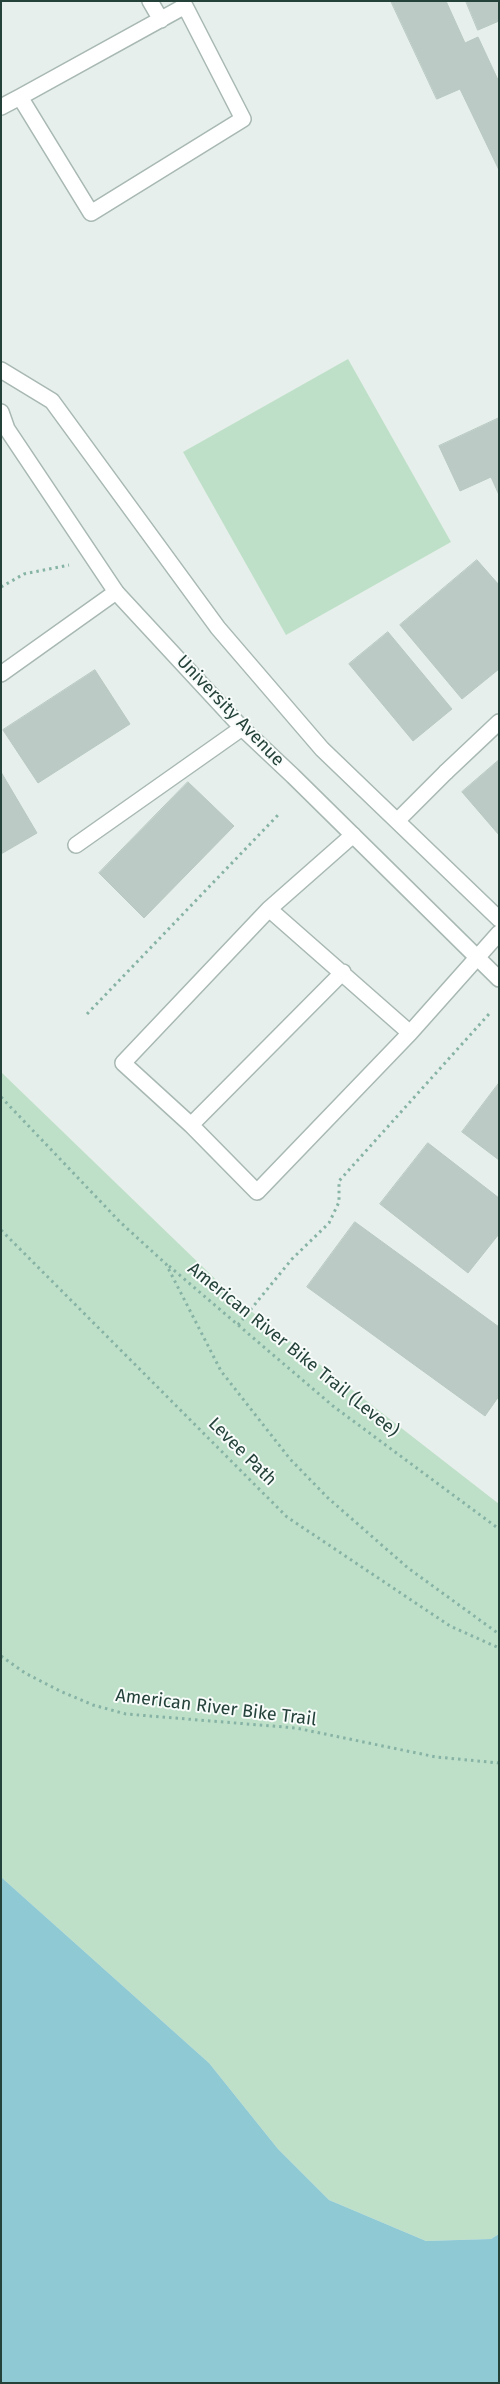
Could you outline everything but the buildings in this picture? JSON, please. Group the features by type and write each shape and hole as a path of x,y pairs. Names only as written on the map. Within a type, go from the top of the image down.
{"street":[{"path":"150,1 161,20"},
{"path":"1,108 20,97 161,20 185,6 243,119 92,213 20,97"},
{"path":"1,370 52,401 218,628 322,749 499,919"},
{"name":"University Avenue","path":"1,412 6,429 116,592 242,728 499,979"},
{"path":"1,674 116,592"},
{"path":"398,820 499,722"},
{"path":"76,845 242,728"},
{"path":"353,835 269,909 123,1063 190,1125 257,1192 410,1033 499,933"},
{"path":"269,909 343,972 410,1033"},
{"path":"190,1125 343,972"}],"path":[{"path":"1,587 24,574 76,564"},
{"path":"87,1014 278,815"},
{"path":"238,1325 292,1259 329,1223 339,1202 340,1181 490,1014"},
{"name":"American River Bike Trail (Levee)","path":"1,1097 120,1222 166,1264 333,1406 499,1529"},
{"name":"Levee Path","path":"1,1230 288,1517 450,1626 499,1648"},
{"path":"166,1264 221,1371 290,1459 328,1498 408,1568 499,1634"},
{"name":"American River Bike Trail","path":"1,1656 25,1673 62,1692 93,1705 126,1714 296,1728 436,1757 499,1763"}],"green space":[{"path":"348,359 451,542 286,635 183,452"},
{"path":"1,1072 238,1301 499,1504 499,2234 491,2239 426,2241 329,2200 278,2149 209,2063 1,1877"}],"water":[{"path":"1,1877 209,2063 278,2149 329,2200 426,2241 491,2239 499,2234 499,2383 1,2383"}]}
